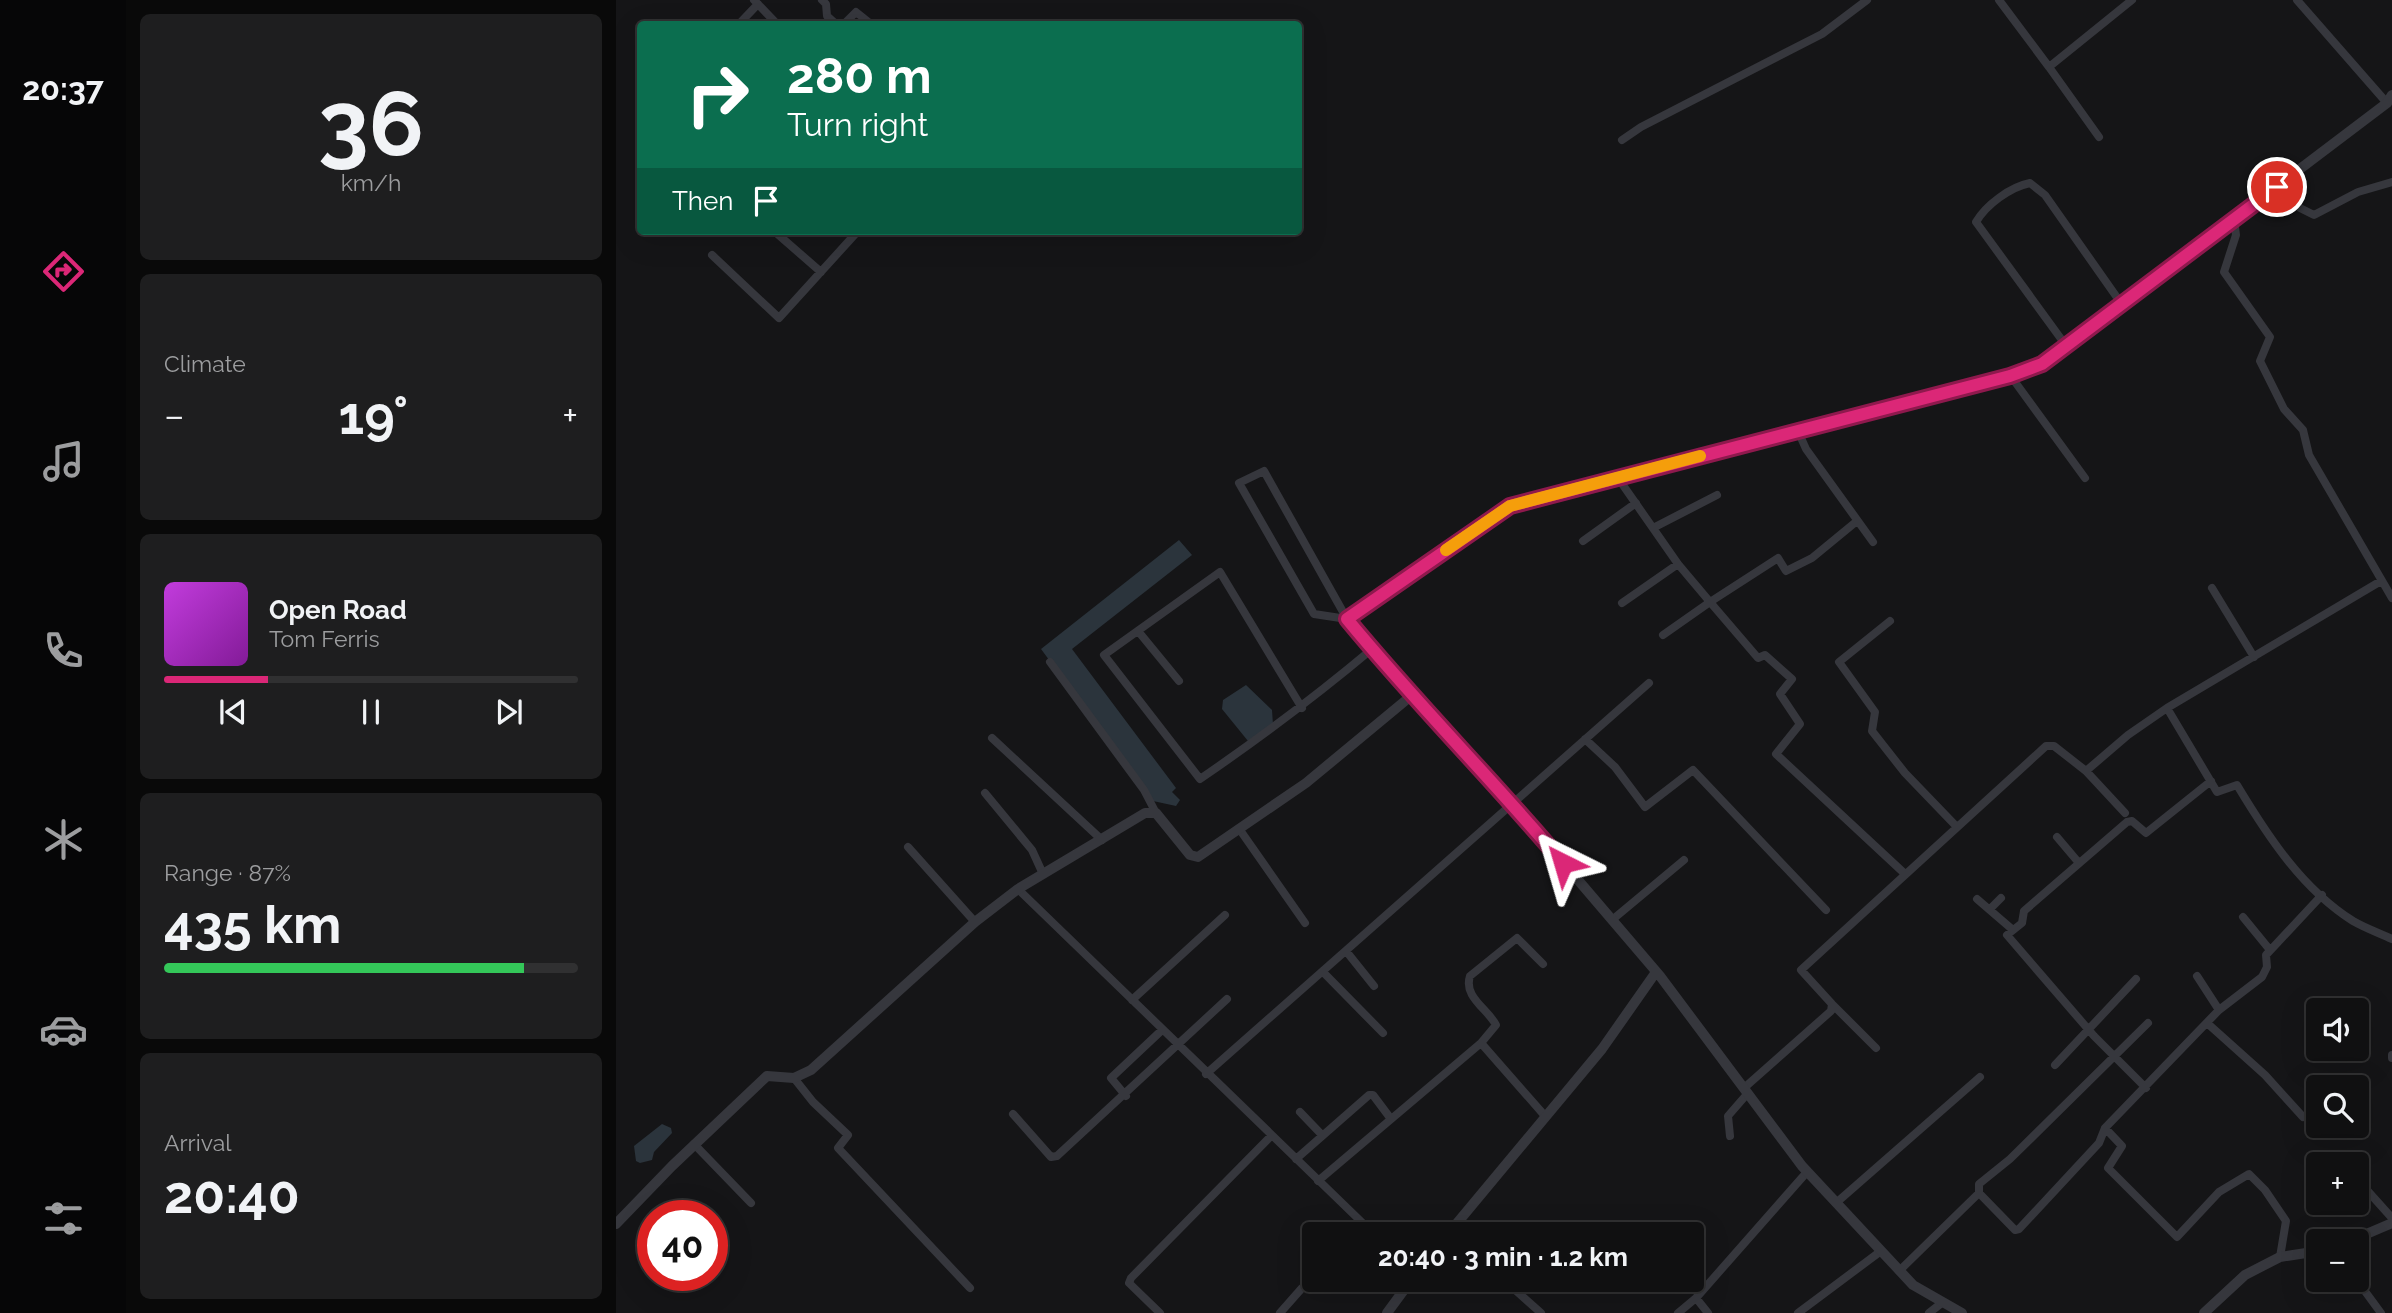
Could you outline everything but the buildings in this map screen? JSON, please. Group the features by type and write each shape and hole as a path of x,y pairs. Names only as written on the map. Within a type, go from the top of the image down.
{"street":[{"path":"822,0 826,4 827,16 833,21"},
{"path":"1622,140 1641,127 1822,34 1867,0"},
{"path":"1999,0 2099,137"},
{"path":"2049,67 2132,0"},
{"path":"1962,1313 1913,1285 1807,1172 1656,972 1514,805 1411,696 1347,619 1264,471 1239,483 1314,614 1347,619 1510,506 2010,376 2042,364 2123,306 2390,99 2297,0"},
{"path":"741,21 756,2 774,21"},
{"path":"847,21 856,12 867,21"},
{"path":"2277,187 2300,208 2314,215 2358,192 2392,182"},
{"path":"2067,347 1976,222 1983,210 2022,184 2031,183 2045,195 2123,306"},
{"path":"2234,220 2236,235 2224,272 2270,337 2260,361 2284,410 2303,430 2309,455 2392,598"},
{"path":"779,235 821,272"},
{"path":"712,255 779,318 854,235"},
{"path":"2010,376 2085,478"},
{"path":"1798,431 1806,449 1873,542"},
{"path":"1618,478 1678,564 1758,658 1765,655 1771,657 1792,679 1780,694 1800,724 1776,754 1904,873"},
{"path":"1653,528 1717,495"},
{"path":"1583,541 1636,503"},
{"path":"1663,635 1778,558 1786,572 1812,558 1857,521"},
{"path":"1622,603 1678,564"},
{"path":"1302,708 1220,572 1104,655 1200,779 1302,708 1372,649"},
{"path":"2086,771 2128,735 2167,708 2381,581"},
{"path":"2212,588 2254,657"},
{"path":"1890,621 1839,663 1875,712 1872,731 1905,773 1956,825"},
{"path":"1138,631 1178,681"},
{"path":"1050,662 1144,790 1156,813 1190,855 1198,857 1306,783 1411,696"},
{"path":"1206,1074 1514,805 1649,683"},
{"path":"2167,708 2217,792 2237,785 2285,857 2322,895 2353,921 2392,939"},
{"path":"992,738 1102,840"},
{"path":"1585,739 1615,767 1645,807 1693,770 1826,910"},
{"path":"1876,1048 1801,970 1956,825 2046,746 2054,746 2086,771 2125,813"},
{"path":"2146,1087 2115,1058 2007,935 2023,920 2024,911 2127,822 2132,821 2146,833 2211,781"},
{"path":"985,793 1032,850 1043,874"},
{"path":"616,1224 694,1144 767,1076 794,1078 811,1070 975,922 1018,888 1145,813 1156,813"},
{"path":"1240,830 1305,923"},
{"path":"2057,837 2079,863"},
{"path":"908,847 975,922"},
{"path":"1612,920 1684,860"},
{"path":"1018,888 1206,1074 1361,1222"},
{"path":"2148,1023 2010,1159 1979,1184 1979,1193 2015,1230 2019,1229 2099,1143 2105,1128 2219,1010 2262,977 2267,967 2266,955 2322,895"},
{"path":"1990,909 2001,898"},
{"path":"1977,899 2013,930"},
{"path":"1132,1000 1225,915"},
{"path":"2243,917 2270,950"},
{"path":"1318,1181 1481,1043 1496,1025 1474,999 1468,982 1470,976 1517,938 1543,964"},
{"path":"1346,951 1374,986"},
{"path":"1323,972 1383,1033"},
{"path":"1458,1222 1602,1049 1656,972"},
{"path":"2197,976 2219,1010"},
{"path":"2055,1065 2136,979"},
{"path":"1013,1114 1054,1158 1126,1096 1177,1044 1227,999"},
{"path":"1730,1136 1728,1116 1746,1091 1822,1021 1831,1010 1832,1004"},
{"path":"2207,1023 2265,1075 2302,1117"},
{"path":"1126,1096 1111,1078 1162,1030"},
{"path":"1481,1043 1545,1116"},
{"path":"1836,1203 1980,1077"},
{"path":"794,1078 813,1102 848,1135 838,1148 970,1288"},
{"path":"1296,1159 1368,1095 1373,1095 1391,1119"},
{"path":"1300,1112 1322,1135"},
{"path":"2105,1128 2122,1146 2108,1168 2178,1237 2220,1192 2249,1174 2265,1190 2286,1221 2280,1257"},
{"path":"1160,1313 1129,1283 1131,1278 1271,1136"},
{"path":"694,1144 751,1203"},
{"path":"1678,1313 1696,1298 1807,1172"},
{"path":"1899,1271 1979,1193"},
{"path":"2369,1193 2392,1220 2369,1232"},
{"path":"1798,1313 1881,1251"},
{"path":"2204,1313 2245,1275 2280,1257 2306,1253"},
{"path":"1280,1313 1302,1288"},
{"path":"1387,1313 1402,1292"},
{"path":"1518,1292 1541,1313"},
{"path":"2366,1292 2381,1313"},
{"path":"1696,1298 1708,1313"},
{"path":"1929,1313 1942,1302"}],"shaded area":[{"path":"1179,540 1192,555 1072,649 1176,788 1172,792 1180,800 1176,806 1153,801 1041,649"},
{"path":"1246,685 1272,710 1273,725 1248,741 1222,709 1223,700"},
{"path":"662,1124 671,1128 672,1133 654,1152 652,1160 640,1163 636,1161 634,1146"}],"slow traffic":[{"path":"1446,550 1510,506 1700,456"}],"route":[{"path":"1563,863 1514,805 1411,696 1347,619 1510,506 2010,376 2042,364 2123,306 2277,187"}]}
